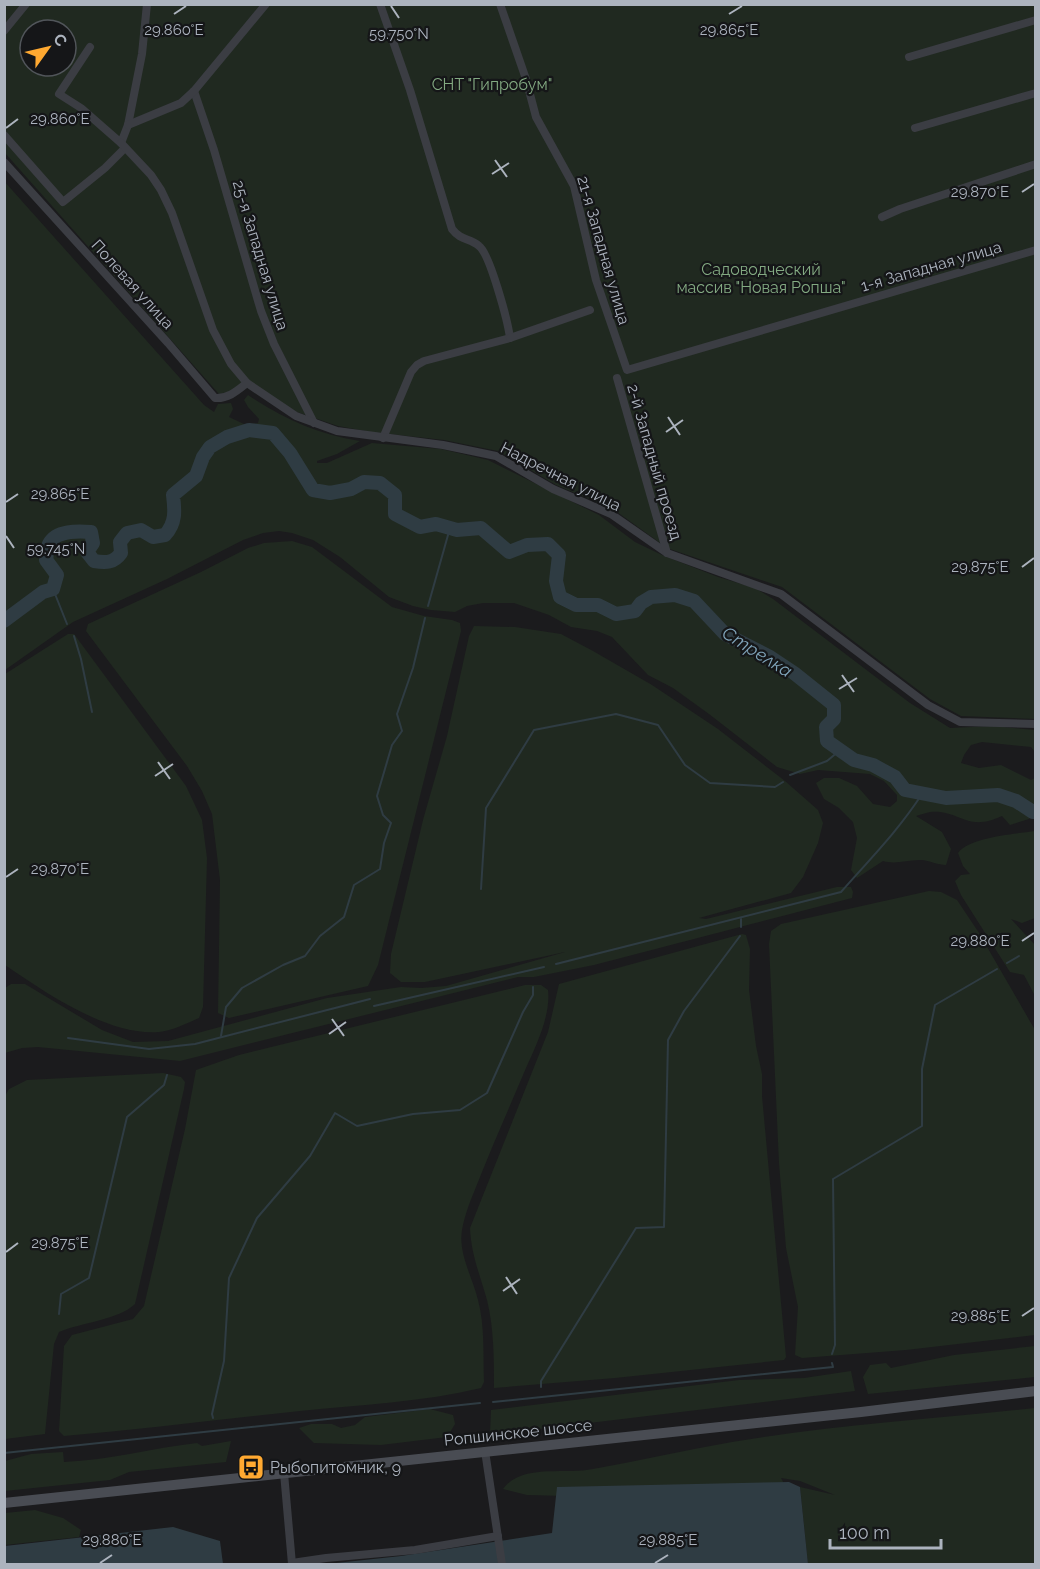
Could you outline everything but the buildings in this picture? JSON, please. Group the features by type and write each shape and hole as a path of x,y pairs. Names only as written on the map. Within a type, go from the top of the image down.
{"main road":[{"name":"Ропшинское шоссе","path":"4,1503 485,1450 861,1412 1035,1391"}],"street":[{"path":"4,31 26,4"},
{"path":"4,135 63,202 105,168 123,145 142,54 147,4"},
{"path":"128,124 181,103 194,91 267,4"},
{"path":"380,4 410,90 452,229 458,236 479,246 488,258 510,338"},
{"name":"21-я Западная улица","path":"500,4 526,79 536,117 574,186 597,280 627,370"},
{"path":"909,57 1035,20"},
{"name":"Надречная улица","path":"90,47 59,94 81,108 123,145 151,175 161,190 172,213 213,330 231,364 247,383 296,416 337,431 443,445 496,456 553,489 611,513 667,553 781,594 928,705 960,722 1035,724"},
{"name":"25-я Западная улица","path":"194,91 214,150 261,311 274,344 314,423"},
{"path":"915,128 1035,93"},
{"name":"Полевая улица","path":"4,162 168,343 214,398 222,399 230,396 247,383"},
{"path":"882,218 900,209 1035,164"},
{"name":"1-я Западная улица","path":"627,370 1035,250"},
{"path":"383,438 411,372 417,365 424,361 510,338 590,310"},
{"name":"2-й Западный проезд","path":"617,378 667,553"},
{"path":"485,1450 502,1564"},
{"path":"284,1473 292,1564 326,1558 415,1550 498,1536"}],"green space":[{"name":"Садоводческий массив \"Новая Ропша\"","path":"4,5 1035,5 1035,719 961,716 930,699 782,587 667,548 613,509 556,485 498,451 444,440 338,426 297,412 252,387 219,394 5,153"},
{"path":"4,181 204,405 214,412 218,404 231,403 233,409 229,417 246,425 258,423 259,419 244,400 248,395 315,430 360,441 317,463 327,463 372,443 441,449 488,460 599,515 635,542 662,555 718,577 755,588 773,599 910,703 950,728 993,726 1035,730 1035,752 1031,747 982,742 971,745 961,763 979,768 1001,765 1031,780 1035,778 1035,812 1029,819 1010,825 1002,816 980,822 940,812 916,816 942,832 951,849 946,865 922,860 883,861 857,878 851,870 857,838 853,822 839,808 824,799 816,783 824,778 839,778 857,786 873,804 890,807 897,801 897,795 884,781 870,774 818,770 800,774 777,767 673,688 648,675 612,637 597,631 571,627 549,615 514,603 483,603 467,606 455,612 413,606 389,597 340,557 313,540 279,531 263,533 243,540 167,579 73,622 5,670"},
{"path":"292,541 312,547 392,607 424,616 452,620 460,623 461,631 378,965 368,986 229,1018 218,1013 220,880 212,814 187,766 86,631 88,624 248,548 264,543"},
{"path":"474,626 515,627 561,634 593,651 652,685 718,729 818,810 823,823 818,843 803,877 791,893 699,918 706,919 837,887 851,887 852,898 594,965 534,977 518,977 180,1061 38,1047 22,1048 5,1053 5,988 11,984 25,984 102,1030 133,1042 168,1041 327,998 401,987 446,986 565,952 425,982 401,982 390,973 391,954 423,820 447,736 469,636"},
{"path":"68,634 74,634 186,786 202,820 207,858 203,1007 199,1018 169,1030 139,1031 99,1020 58,1000 5,965 5,674"},
{"path":"1035,831 1035,918 1022,923 1011,919 1035,945 1035,996 1024,975 1010,972 961,895 955,881 961,875 970,874 963,866 958,853 972,843"},
{"path":"929,891 941,892 957,900 979,933 1035,1030 1035,1335 906,1350 802,1358 795,1355 798,1307 786,1248 779,1163 769,944 771,931 781,924"},
{"path":"742,934 746,935 750,949 749,990 762,1074 762,1096 786,1357 784,1360 615,1378 494,1388 491,1321 474,1256 470,1228 548,1032 559,984"},
{"path":"525,985 541,985 548,990 545,1020 473,1193 461,1239 482,1320 484,1382 481,1388 414,1400 123,1430 64,1436 59,1431 64,1346 72,1335 133,1319 144,1306 185,1129 196,1070 239,1055"},
{"path":"163,1073 181,1077 185,1082 135,1304 119,1314 59,1332 54,1344 45,1434 5,1439 5,1096 9,1089 27,1080"},
{"path":"1035,1346 1035,1377 868,1394 863,1377 870,1365 886,1363 891,1368 954,1355"},
{"path":"851,1371 855,1391 490,1435 491,1410 739,1380 804,1378"},
{"path":"1035,1408 1035,1564 808,1564 800,1487 835,1495 800,1481 781,1478 787,1489 567,1496 527,1495 503,1489 511,1481 532,1473 582,1471 770,1436"},
{"path":"430,1409 453,1415 455,1424 447,1437 381,1445 314,1443 299,1428 311,1424 332,1424 341,1428 355,1425 365,1417"},
{"path":"231,1441 226,1462 129,1472 110,1480 5,1491 5,1461 31,1454 63,1452 64,1462 98,1459 197,1443 202,1446"},
{"path":"35,1510 63,1518 81,1530 79,1537 5,1545 5,1513"}],"shaded area":[{"path":"789,1482 800,1487 808,1564 327,1564 401,1556 552,1533 557,1487"},
{"path":"173,1527 220,1541 223,1564 5,1564 5,1546"}],"waterway":[{"name":"Стрелка","path":"4,621 43,592 53,589 57,575 46,560 52,539 68,532 91,532 93,543 87,552 94,561 113,560 121,553 120,542 127,533 141,530 153,537 165,535 174,516 173,495 196,476 203,457 210,447 227,437 249,430 273,433 290,453 313,490 330,493 351,489 364,482 380,483 395,495 395,514 420,527 436,524 457,530 481,528 509,552 527,545 548,544 559,555 556,581 560,597 576,605 598,605 616,614 635,611 641,603 651,597 675,595 694,601 725,634 770,657 834,705 834,719 826,727 827,741 854,760 873,765 895,777 905,790 946,798 998,795 1016,801 1033,812 1036,811"},
{"path":"428,606 450,528"},
{"path":"53,589 67,624"},
{"path":"221,1036 226,1007 242,988 283,965 305,956 320,936 344,917 354,885 380,869 384,843 391,823 383,815 377,796 392,745 402,731 397,714 413,668 425,618"},
{"path":"74,636 92,712"},
{"path":"481,889 486,808 534,730 616,714 658,725 685,765 710,783 775,787 783,782"},
{"path":"790,775 827,761 839,751"},
{"path":"556,964 841,892 893,833 922,794"},
{"path":"741,919 741,927"},
{"path":"541,1387 541,1381 636,1228 664,1227 668,1040 684,1011 740,936"},
{"path":"1007,963 1019,956"},
{"path":"374,1006 544,967"},
{"path":"832,1354 835,1345 833,1179 922,1126 922,1069 935,1005 997,969"},
{"path":"213,1418 224,1361 229,1278 257,1218 310,1156 335,1113 357,1126 413,1114 460,1110 487,1093 523,1012 533,995 533,987"},
{"path":"68,1038 149,1049 195,1044 370,999"},
{"path":"59,1314 61,1294 89,1278 127,1117 164,1085 167,1075"},
{"path":"493,1402 833,1367 832,1363"},
{"path":"4,1453 480,1403"}],"place":[{"name":"Рыбопитомник, 9","path":"251,1467"}],"park label":[{"name":"СНТ \"Гипробум\"","path":"492,84"}]}
